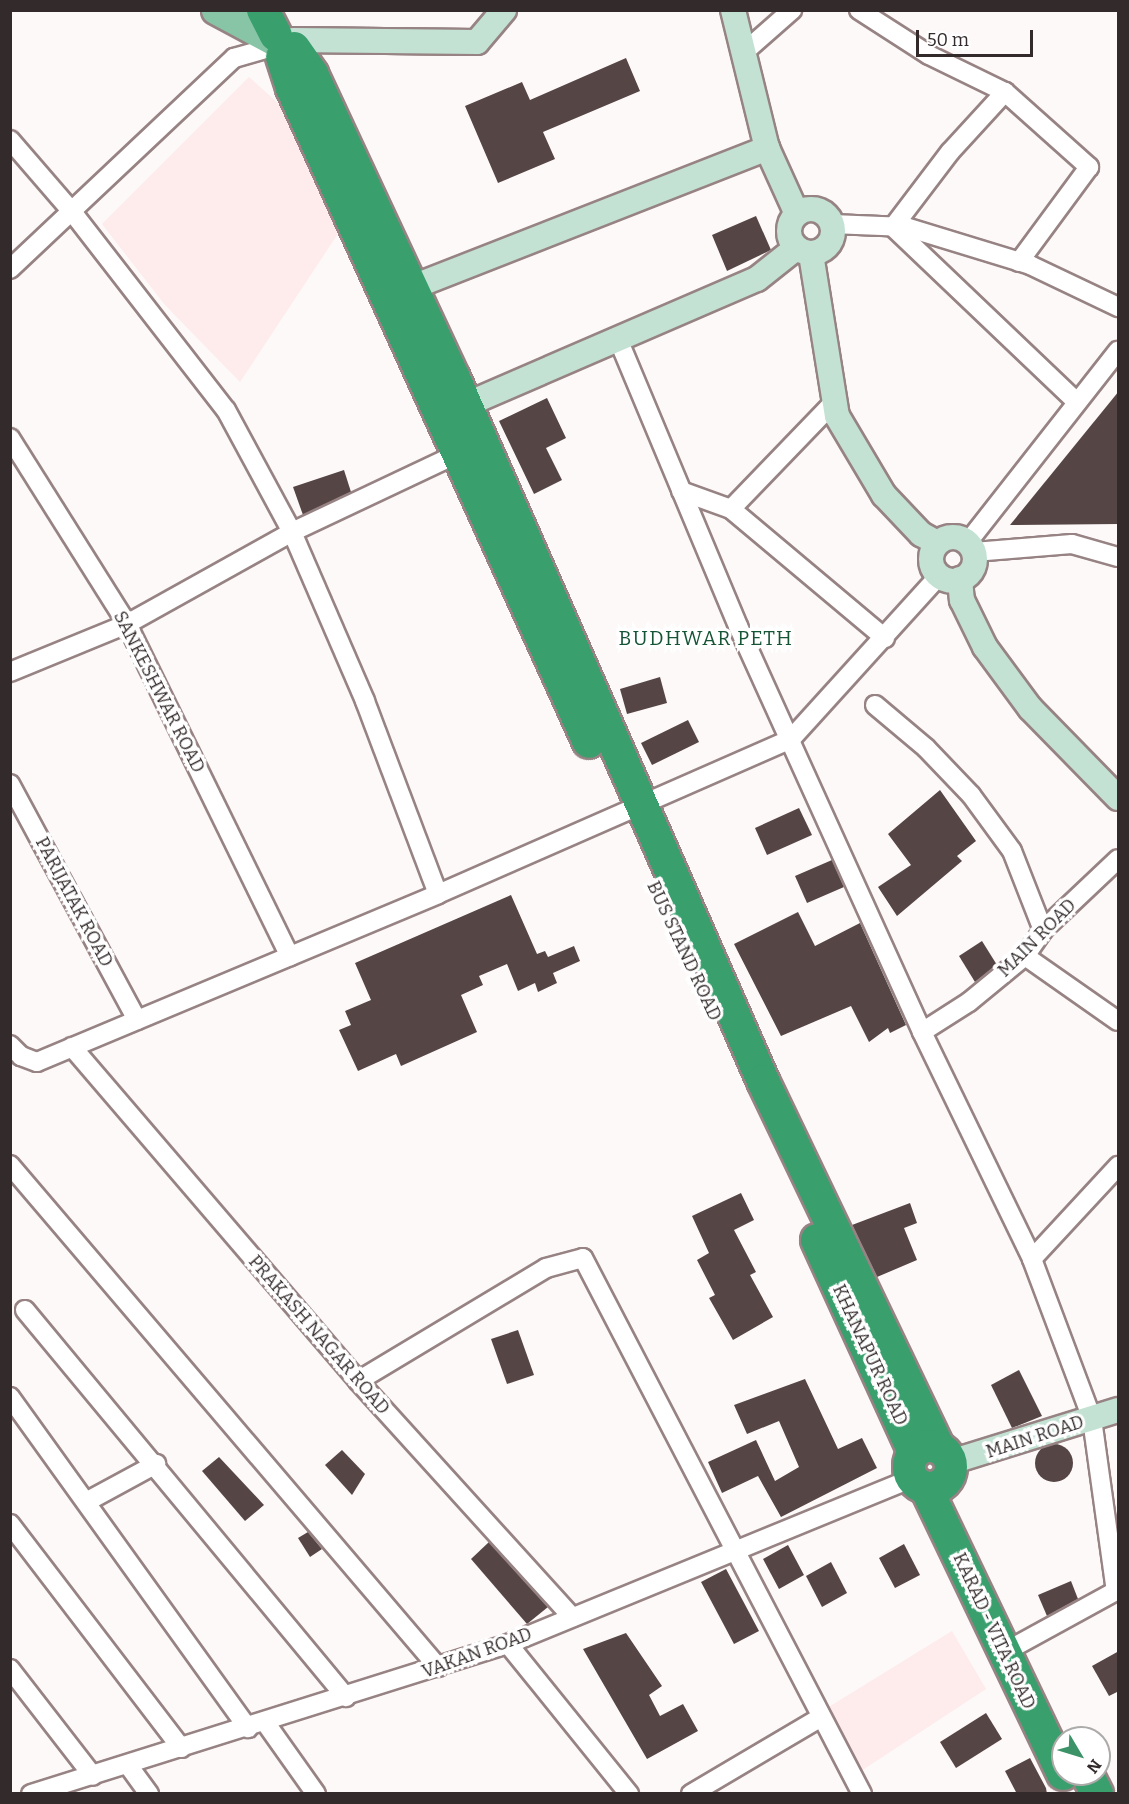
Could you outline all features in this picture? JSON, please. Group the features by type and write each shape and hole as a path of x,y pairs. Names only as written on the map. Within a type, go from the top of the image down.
{"highway":[{"path":"280,36 312,74 399,292 463,405 763,1080 931,1468 1062,1726"},
{"name":"BUS STAND ROAD","path":"399,292 459,453 544,644 640,804 825,1258"},
{"name":"KHANAPUR ROAD","path":"825,1258 931,1468"},
{"name":"KARAD - VITA ROAD","path":"931,1468 1051,1746"}],"main road":[{"path":"215,10 280,36"}],"street":[{"path":"10,269 73,213 234,58 280,36 477,42 504,10"},
{"path":"733,10 767,148 797,214"},
{"path":"742,54 792,10"},
{"path":"859,10 928,55 1005,92 1089,167 1019,262"},
{"path":"893,227 950,152 1005,92"},
{"path":"10,140 73,213 226,410 292,532 365,701 438,894"},
{"path":"399,292 767,148"},
{"path":"937,543 921,534 884,495 837,416 804,251 789,229 797,214 816,209 832,224 906,227 1019,262 1119,307"},
{"path":"463,405 757,279 804,251 828,245 832,224"},
{"path":"893,227 1077,402"},
{"path":"618,339 681,491 922,1032 1032,1259 1092,1419 1116,1591 1019,1644"},
{"path":"10,1045 21,1056 37,1062 438,894 791,739 885,638 949,578 969,573 971,547 1077,402 1119,351"},
{"path":"731,509 835,401"},
{"name":"SANKESHWAR ROAD","path":"10,438 127,624 290,956"},
{"path":"10,672 127,624 292,532 459,453"},
{"path":"681,491 731,509 885,638"},
{"path":"1119,557 1072,544 971,547 947,537 937,543 931,561 949,578 985,648 1030,708 1119,798"},
{"path":"875,705 926,748 971,795 1012,852 1043,930"},
{"name":"PARIJATAK ROAD","path":"10,784 137,1020"},
{"name":"MAIN ROAD","path":"922,1032 969,1002 1025,956 1043,930 1119,859"},
{"path":"1025,956 1119,1021"},
{"name":"PRAKASH NAGAR ROAD","path":"72,1047 358,1381 572,1617"},
{"path":"10,1165 438,1667"},
{"path":"1032,1259 1119,1166"},
{"path":"358,1381 546,1268 583,1258 862,1794"},
{"path":"25,1310 156,1464 346,1698"},
{"path":"10,1397 86,1502 257,1725 316,1794"},
{"name":"MAIN ROAD","path":"931,1468 1119,1410"},
{"path":"86,1502 156,1464"},
{"name":"VAKAN ROAD","path":"31,1794 346,1698 508,1644 931,1468"},
{"path":"10,1524 181,1748"},
{"path":"508,1644 629,1794"},
{"path":"10,1670 93,1776"},
{"path":"691,1794 821,1717"},
{"path":"129,1765 149,1794"}],"shaded area":[{"path":"249,77 308,130 345,223 240,382 165,305 102,224"},
{"path":"952,1631 986,1689 861,1771 819,1713"}],"building":[{"path":"626,58 640,91 543,132 555,159 498,183 465,106 522,82 530,100"},
{"path":"756,216 771,250 727,271 712,235"},
{"path":"1119,391 1119,524 1010,525"},
{"path":"547,398 566,438 546,448 562,480 534,494 499,421"},
{"path":"344,470 351,492 303,515 293,487"},
{"path":"660,677 667,703 627,714 620,689"},
{"path":"688,720 699,742 652,765 641,743"},
{"path":"940,790 976,841 957,856 962,861 897,916 878,887 911,865 888,834"},
{"path":"799,808 812,835 767,855 755,828"},
{"path":"832,860 844,887 807,903 795,876"},
{"path":"511,895 537,954 545,951 548,957 574,946 580,961 553,973 557,983 538,992 535,983 518,991 507,964 479,976 483,985 461,995 477,1032 401,1066 396,1054 358,1071 339,1030 351,1025 345,1011 371,1000 355,963"},
{"path":"798,912 815,946 860,923 906,1025 890,1033 888,1028 869,1042 851,1006 781,1036 734,944"},
{"path":"982,941 997,965 975,982 959,956"},
{"path":"741,1193 754,1220 734,1230 756,1272 750,1275 773,1317 733,1340 709,1298 715,1295 697,1260 709,1253 692,1216"},
{"path":"910,1203 917,1223 904,1228 917,1260 877,1277 852,1225"},
{"path":"518,1330 534,1375 507,1384 491,1339"},
{"path":"1019,1370 1042,1416 1012,1428 991,1385"},
{"path":"805,1379 838,1449 862,1438 877,1468 781,1517 758,1476 722,1493 708,1462 756,1440 775,1481 799,1467 779,1421 747,1434 734,1405"},
{"path":"1054,1444 1068,1449 1073,1463 1068,1477 1054,1482 1040,1477 1035,1463 1040,1449"},
{"path":"342,1450 365,1474 352,1495 325,1465"},
{"path":"219,1457 264,1505 245,1521 202,1471"},
{"path":"308,1532 322,1549 310,1557 298,1538"},
{"path":"489,1542 548,1607 527,1624 471,1559"},
{"path":"904,1544 920,1575 895,1588 879,1558"},
{"path":"788,1545 804,1575 779,1589 763,1559"},
{"path":"831,1562 847,1593 822,1607 806,1576"},
{"path":"726,1569 759,1631 734,1644 701,1582"},
{"path":"1071,1581 1078,1599 1047,1616 1038,1595"},
{"path":"626,1633 662,1686 649,1695 660,1716 683,1704 698,1731 647,1759 583,1649"},
{"path":"1119,1651 1119,1691 1109,1696 1092,1666"},
{"path":"986,1713 1002,1739 956,1768 940,1742"},
{"path":"1030,1758 1047,1794 1017,1794 1005,1771"}],"district":[{"name":"BUDHWAR PETH","path":"706,638"}]}
